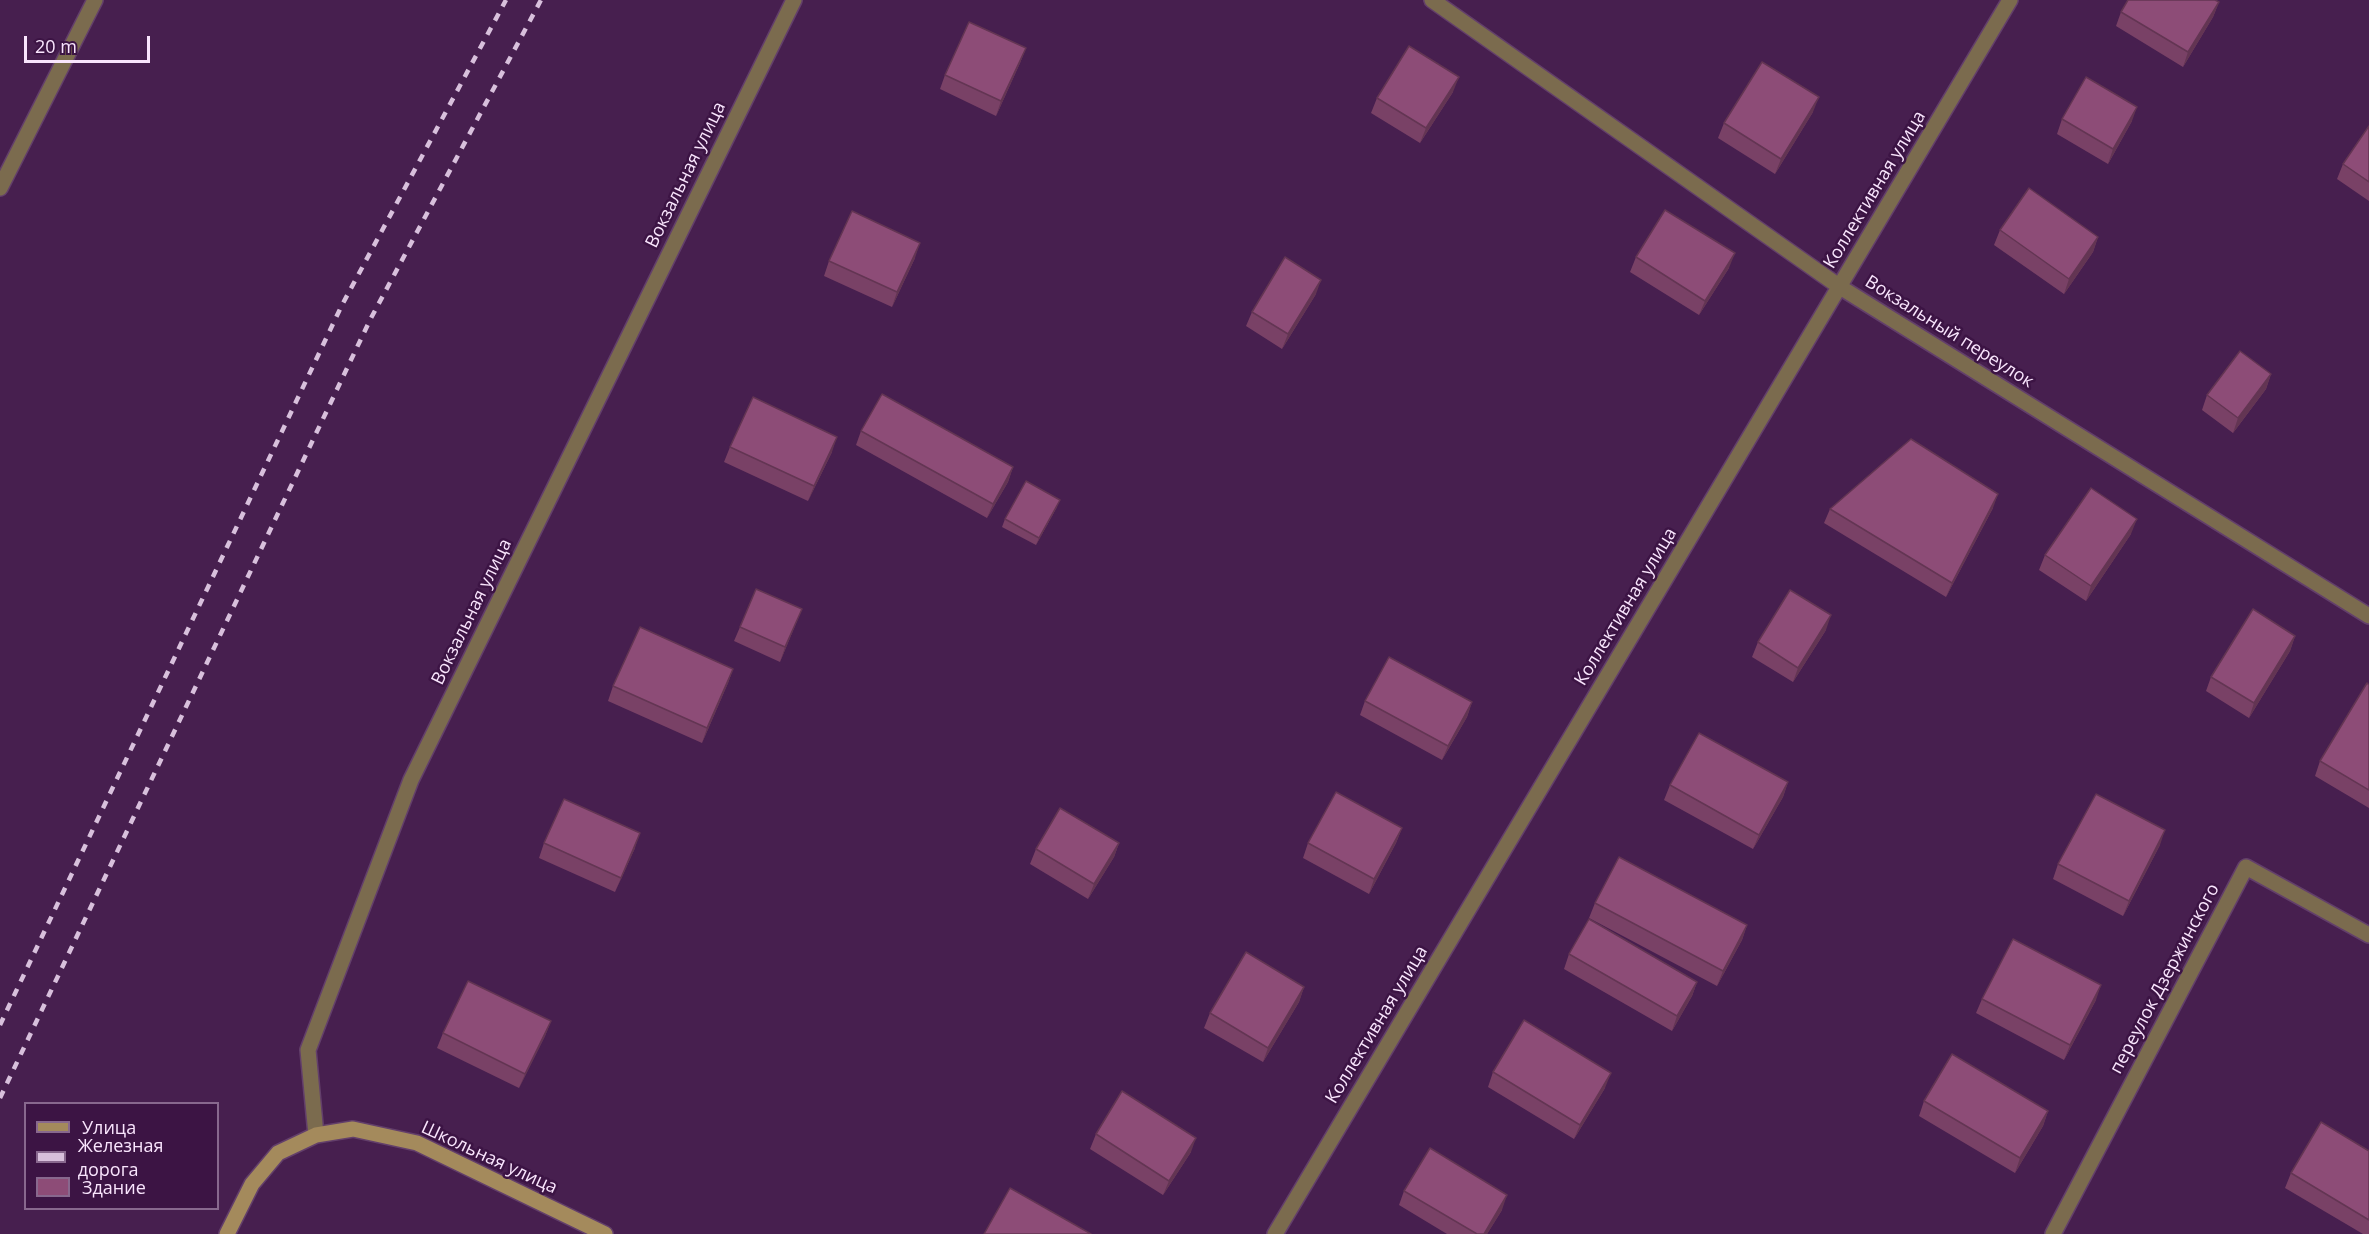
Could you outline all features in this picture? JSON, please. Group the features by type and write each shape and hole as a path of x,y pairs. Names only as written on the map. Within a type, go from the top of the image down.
{"street":[{"path":"0,188 95,0"},
{"name":"Вокзальная улица","path":"316,1136 308,1050 411,780 794,0"},
{"name":"Вокзальный переулок","path":"1432,0 1840,287 2369,616"},
{"name":"Коллективная улица","path":"1275,1234 2010,0"},
{"name":"переулок Дзержинского","path":"2053,1234 2246,867 2369,935"},
{"name":"Школьная улица","path":"316,1136 353,1130 417,1143 605,1234"},
{"path":"227,1234 252,1184 278,1153 316,1136"}],"building":[{"path":"2128,0 2215,0 2219,2 2188,52 2121,12"},
{"path":"969,22 1026,48 1001,101 945,75"},
{"path":"1409,46 1459,77 1426,128 1377,98"},
{"path":"1762,62 1819,97 1781,159 1724,123"},
{"path":"2086,77 2137,107 2113,149 2062,119"},
{"path":"2369,126 2369,182 2343,164"},
{"path":"2029,188 2098,237 2069,279 2000,230"},
{"path":"1665,210 1735,253 1705,301 1636,257"},
{"path":"852,211 920,243 897,292 829,261"},
{"path":"1285,257 1321,280 1288,334 1252,312"},
{"path":"2240,351 2271,374 2238,418 2207,395"},
{"path":"882,394 1013,467 993,504 861,431"},
{"path":"753,397 837,437 814,486 730,447"},
{"path":"1911,439 1998,494 1952,583 1830,509"},
{"path":"1026,481 1060,500 1039,538 1005,519"},
{"path":"2091,488 2137,519 2091,586 2045,555"},
{"path":"756,589 802,609 785,647 740,627"},
{"path":"1790,590 1831,615 1798,668 1758,642"},
{"path":"2253,609 2295,636 2254,703 2211,677"},
{"path":"640,627 733,669 707,728 613,686"},
{"path":"1389,657 1472,702 1448,746 1365,701"},
{"path":"2367,683 2369,685 2369,790 2320,761"},
{"path":"1699,733 1788,782 1759,835 1670,785"},
{"path":"1336,792 1402,828 1374,879 1308,843"},
{"path":"2096,794 2165,830 2129,901 2058,864"},
{"path":"564,799 640,833 621,878 544,843"},
{"path":"1060,808 1119,843 1094,884 1036,849"},
{"path":"1619,857 1747,925 1723,971 1595,903"},
{"path":"1589,919 1697,982 1677,1016 1569,954"},
{"path":"2013,939 2101,985 2070,1045 1982,999"},
{"path":"1246,952 1304,987 1268,1048 1210,1013"},
{"path":"468,981 551,1021 525,1074 443,1033"},
{"path":"1524,1020 1611,1073 1580,1125 1493,1072"},
{"path":"1952,1054 2048,1111 2020,1158 1924,1101"},
{"path":"1122,1091 1196,1138 1169,1181 1096,1134"},
{"path":"2321,1122 2369,1151 2369,1220 2291,1173"},
{"path":"1430,1148 1507,1195 1484,1234 1477,1234 1404,1191"},
{"path":"1010,1188 1091,1234 984,1234"}],"railway":[{"path":"0,1025 342,305 506,0"},
{"path":"0,1098 370,320 541,0"}]}
